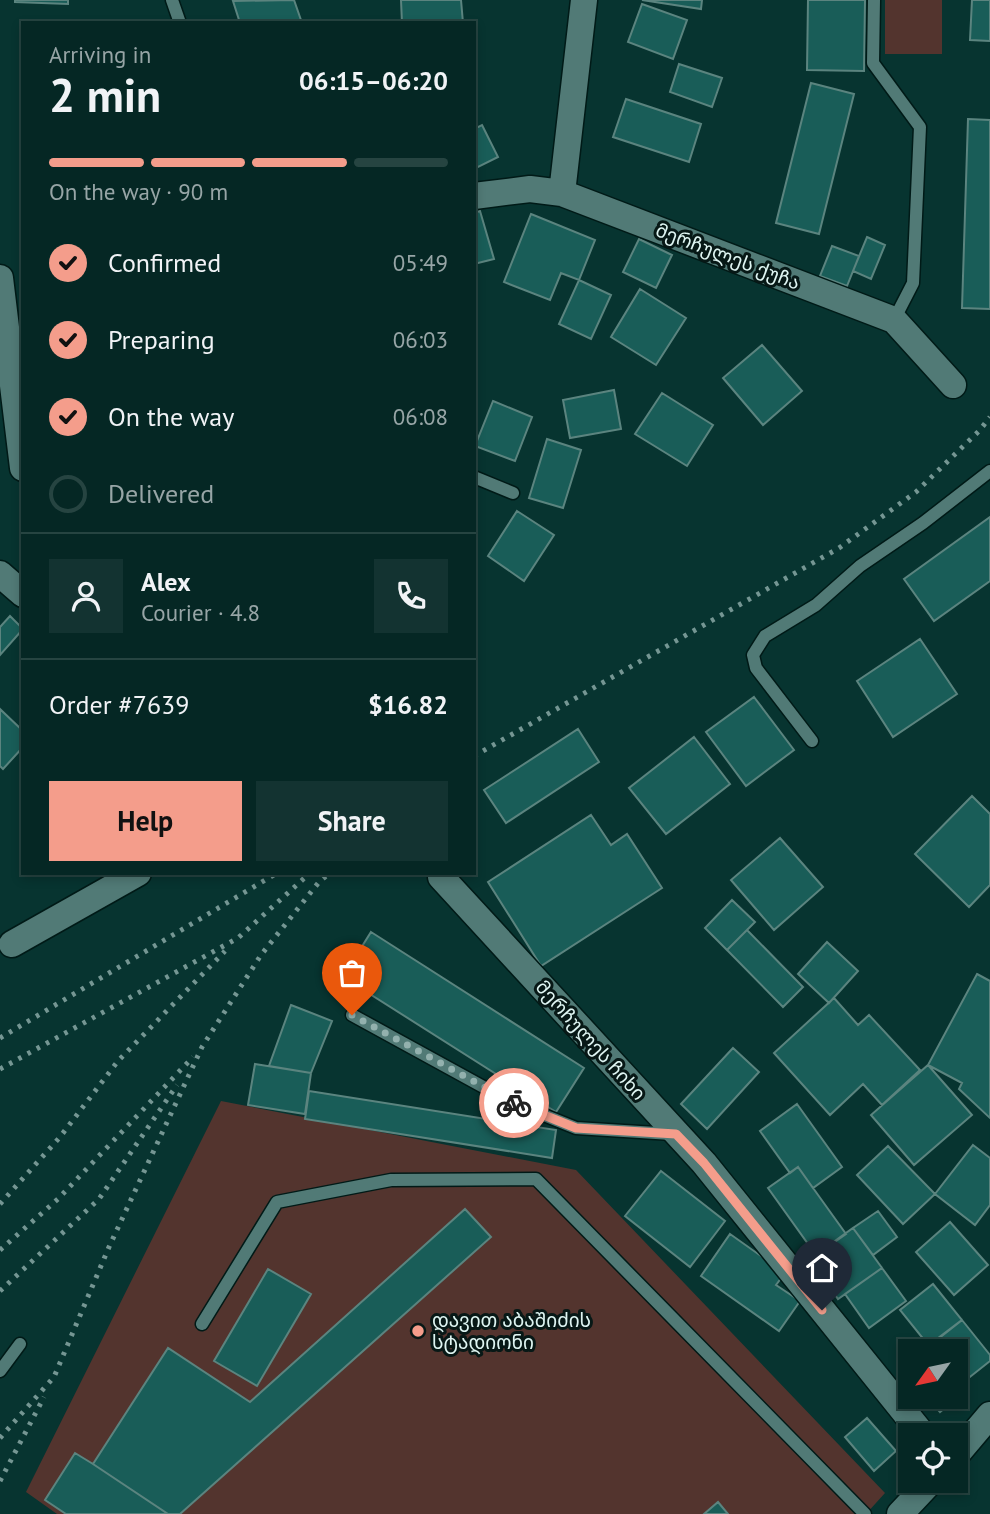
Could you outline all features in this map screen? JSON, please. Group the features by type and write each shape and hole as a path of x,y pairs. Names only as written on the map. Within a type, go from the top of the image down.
{"street":[{"path":"562,193 584,0"},
{"name":"მერჩულეს ქუჩა","path":"476,196 530,189 562,193 894,320 953,385"},
{"path":"0,278 15,320 21,431"},
{"path":"0,574 21,592"},
{"path":"12,944 134,875"},
{"name":"მერჩულეს ჩიხი","path":"441,877 704,1163 913,1423"},
{"path":"968,1441 990,1415"},
{"path":"900,1514 920,1493"}],"lane":[{"path":"172,0 179,21"},
{"path":"874,0 873,63 920,127 913,283 894,320"},
{"path":"812,741 756,668 753,655 765,636 816,605 860,566 923,523 990,471"},
{"path":"476,478 513,493"},
{"path":"352,1015 509,1101 576,1128 676,1134"},
{"path":"202,1324 277,1202 391,1180 536,1179 865,1514"},
{"path":"0,1371 20,1344"}],"shaded area":[{"path":"885,0 942,0 942,54 885,54"},
{"name":"დავით აბაშიძის სტადიონი","path":"221,1101 576,1170 885,1493 866,1514 57,1514 26,1492"}],"building":[{"path":"68,0 68,4 15,2"},
{"path":"294,0 301,21 239,21 233,1"},
{"path":"401,0 461,0 463,21 402,21"},
{"path":"642,0 702,0 701,9"},
{"path":"808,0 865,0 864,71 807,70"},
{"path":"972,0 990,0 990,41 970,40"},
{"path":"642,4 687,20 673,59 628,42"},
{"path":"679,64 722,78 712,107 670,92"},
{"path":"811,83 854,94 819,234 776,223"},
{"path":"626,99 701,124 689,162 613,137"},
{"path":"968,119 990,120 990,309 962,308"},
{"path":"482,125 498,157 476,168 476,128"},
{"path":"480,211 494,259 476,264 476,212"},
{"path":"531,214 595,240 579,280 561,273 550,300 504,282"},
{"path":"867,237 885,245 871,279 853,271"},
{"path":"639,239 672,255 656,288 623,272"},
{"path":"832,246 859,256 847,286 820,276"},
{"path":"579,280 611,295 591,339 559,324"},
{"path":"640,289 686,318 656,365 611,337"},
{"path":"762,345 802,391 763,425 723,378"},
{"path":"614,390 621,429 570,438 563,400"},
{"path":"662,393 713,425 687,466 635,434"},
{"path":"493,401 532,417 515,461 476,446"},
{"path":"547,439 581,450 563,508 529,498"},
{"path":"517,511 554,535 524,581 488,556"},
{"path":"990,517 990,581 934,621 904,579"},
{"path":"10,616 21,627 21,631 0,655 0,627"},
{"path":"920,639 957,694 893,737 857,681"},
{"path":"754,697 794,750 746,786 706,732"},
{"path":"0,709 21,729 21,749 3,769 0,766"},
{"path":"578,729 599,762 506,823 484,790"},
{"path":"694,737 730,784 666,834 629,788"},
{"path":"972,796 990,814 990,885 969,907 915,854"},
{"path":"591,815 611,845 627,834 662,888 541,966 488,882"},
{"path":"780,838 823,887 774,930 731,880"},
{"path":"732,900 755,922 727,950 705,928"},
{"path":"747,930 803,987 783,1007 727,950"},
{"path":"371,932 584,1068 556,1112 343,977"},
{"path":"827,942 858,971 829,1003 798,974"},
{"path":"977,974 990,981 990,1118 959,1089 962,1083 928,1065"},
{"path":"834,998 858,1025 869,1015 920,1070 882,1105 863,1084 830,1115 774,1053"},
{"path":"291,1005 332,1021 311,1073 269,1066"},
{"path":"733,1048 759,1072 707,1129 681,1104"},
{"path":"255,1064 311,1073 305,1114 248,1105"},
{"path":"928,1065 972,1115 914,1165 871,1115"},
{"path":"309,1091 556,1130 552,1158 305,1119"},
{"path":"797,1104 842,1167 813,1188 798,1167 790,1173 760,1131"},
{"path":"973,1145 990,1158 990,1205 975,1225 935,1194"},
{"path":"888,1146 935,1194 903,1224 857,1175"},
{"path":"798,1167 846,1234 816,1255 768,1188"},
{"path":"661,1171 725,1221 690,1267 625,1216"},
{"path":"465,1209 491,1237 180,1514 168,1514 93,1464 168,1348 250,1402"},
{"path":"878,1211 897,1237 873,1255 853,1228"},
{"path":"950,1222 988,1265 954,1295 916,1252"},
{"path":"853,1228 882,1268 838,1299 810,1259"},
{"path":"730,1234 785,1273 776,1285 800,1301 779,1331 701,1276"},
{"path":"882,1268 906,1301 869,1328 845,1294"},
{"path":"268,1269 311,1294 257,1386 214,1361"},
{"path":"933,1284 962,1320 938,1339 923,1339 900,1310"},
{"path":"962,1320 990,1355 990,1361 968,1378 968,1339 937,1339"},
{"path":"867,1418 896,1451 874,1471 845,1437"},
{"path":"75,1453 168,1514 66,1514 45,1500"},
{"path":"718,1502 728,1514 704,1514"}],"railway":[{"path":"476,755 839,548 916,492 990,417"},
{"path":"0,1038 274,875"},
{"path":"0,1069 238,938 308,875"},
{"path":"0,1438 54,1377 109,1247 202,1047 261,955 319,882 328,875"},
{"path":"0,1204 60,1137 118,1061 225,951"},
{"path":"0,1250 58,1199 193,1057"},
{"path":"0,1291 99,1199 177,1085"},
{"path":"0,1481 44,1397"}],"way so far":[{"path":"352,1015 514,1103"}],"place":[{"name":"დავით აბაშიძის სტადიონი","path":"418,1331"}],"route":[{"path":"514,1103 576,1128 676,1134 704,1163 822,1310"}]}
